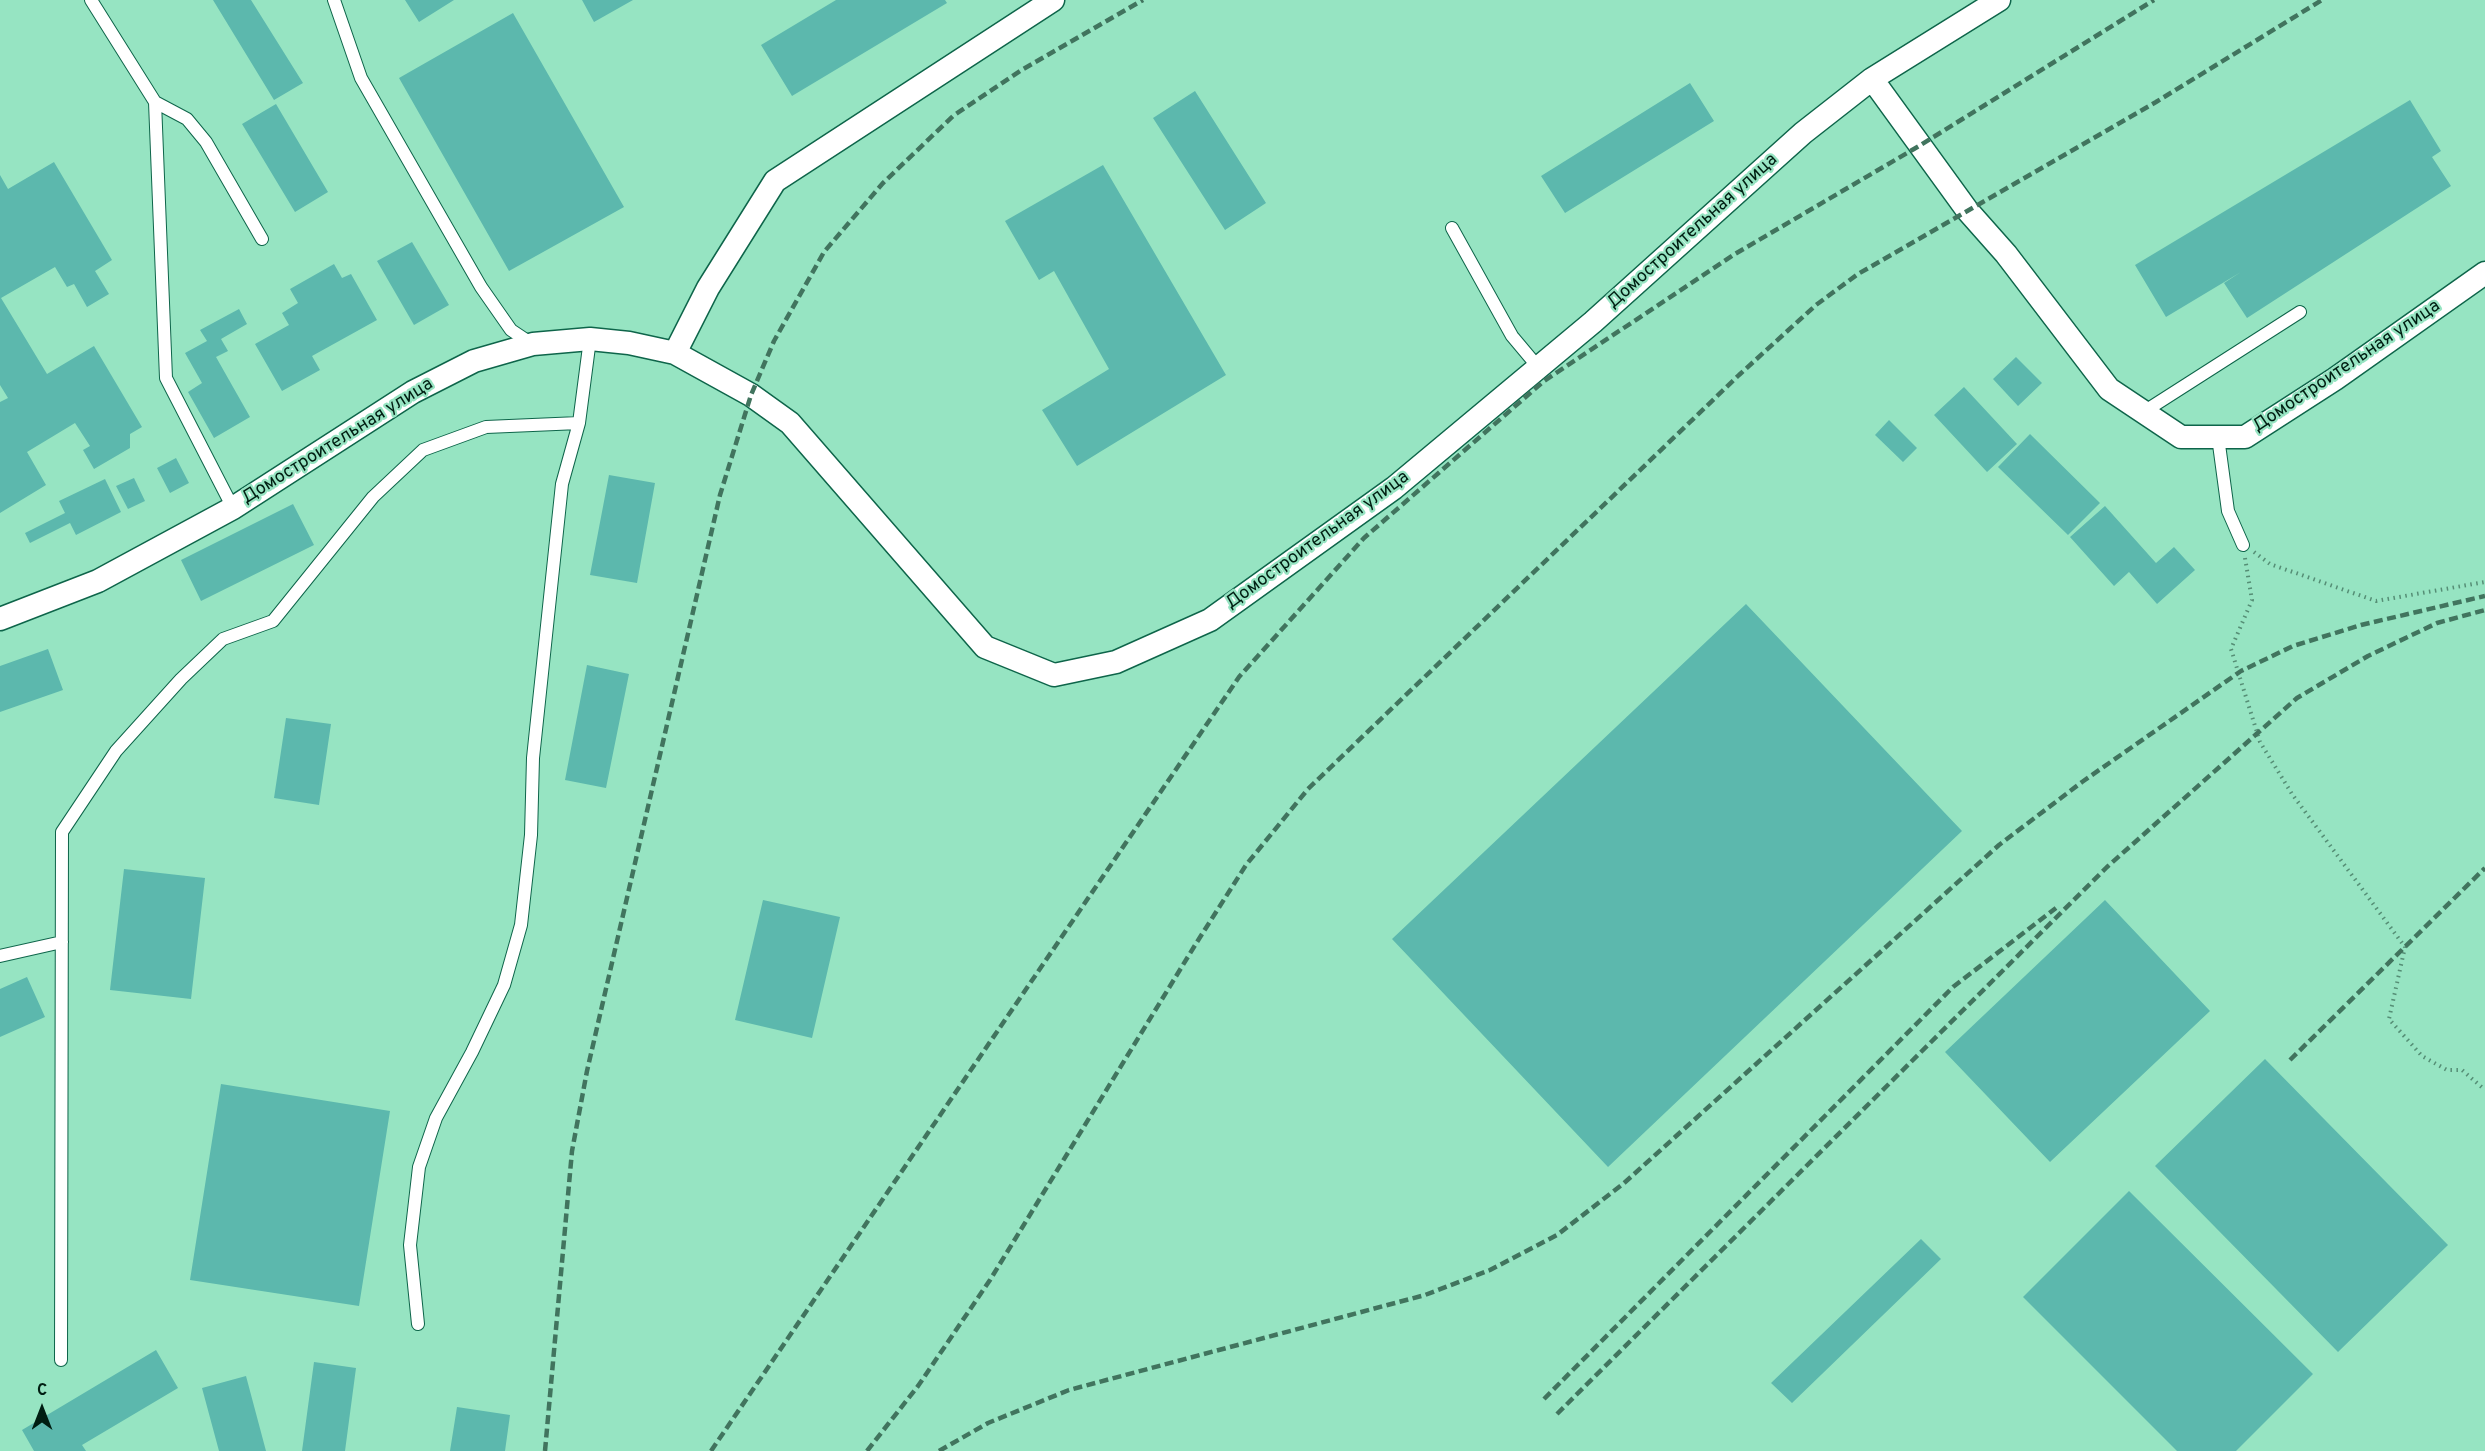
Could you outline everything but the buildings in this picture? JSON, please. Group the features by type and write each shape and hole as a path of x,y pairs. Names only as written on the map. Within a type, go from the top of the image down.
{"street":[{"path":"675,353 708,288 775,181 1053,0"},
{"path":"1872,79 1999,0"},
{"name":"Домостроительная улица","path":"0,619 98,581 233,508 413,392 474,361 533,344 590,339 629,343 675,353 751,395 790,423 985,647 1054,675 1116,662 1210,620 1394,488 1601,314 1803,133 1872,79 1967,210 2006,254 2109,389 2181,437 2245,437 2334,379 2485,273"}],"lane":[{"path":"91,0 155,102 166,378 233,508"},
{"path":"334,0 361,78 481,287 511,330 533,344"},
{"path":"155,102 187,119 206,142 262,239"},
{"path":"1452,228 1512,336 1538,368"},
{"path":"2142,413 2300,312"},
{"path":"418,1324 410,1245 419,1167 435,1118 472,1052 504,985 520,925 531,835 533,758 562,484 579,423 590,339"},
{"path":"61,1360 62,832 116,751 180,679 223,639 273,621 374,497 423,450 486,427 579,423"},
{"path":"2218,437 2228,511 2243,545"},
{"path":"0,956 62,942"}],"path":[{"path":"2243,545 2270,564 2376,602 2485,582"},
{"path":"2243,545 2252,600 2231,649 2260,742 2292,794 2405,947 2389,1019 2422,1056 2447,1070 2462,1070 2485,1090"}],"railway":[{"path":"545,1451 572,1151 587,1071 720,495 751,395 774,341 824,252 883,183 953,116 1020,71 1143,0"},
{"path":"711,1451 1239,677 1364,538 1544,381 1735,254 1919,146 2154,0"},
{"path":"867,1451 918,1386 990,1280 1246,865 1308,789 1739,375 1816,305 1858,274 2156,102 2322,0"},
{"path":"939,1451 988,1423 1069,1390 1425,1295 1490,1270 1557,1235 1623,1184 1999,845 2082,782 2241,671 2293,646 2361,625 2485,596"},
{"path":"1557,1414 2107,867 2297,698 2368,656 2437,623 2485,610"},
{"path":"2290,1060 2485,868"},
{"path":"1544,1399 1953,987 2056,908"}]}
